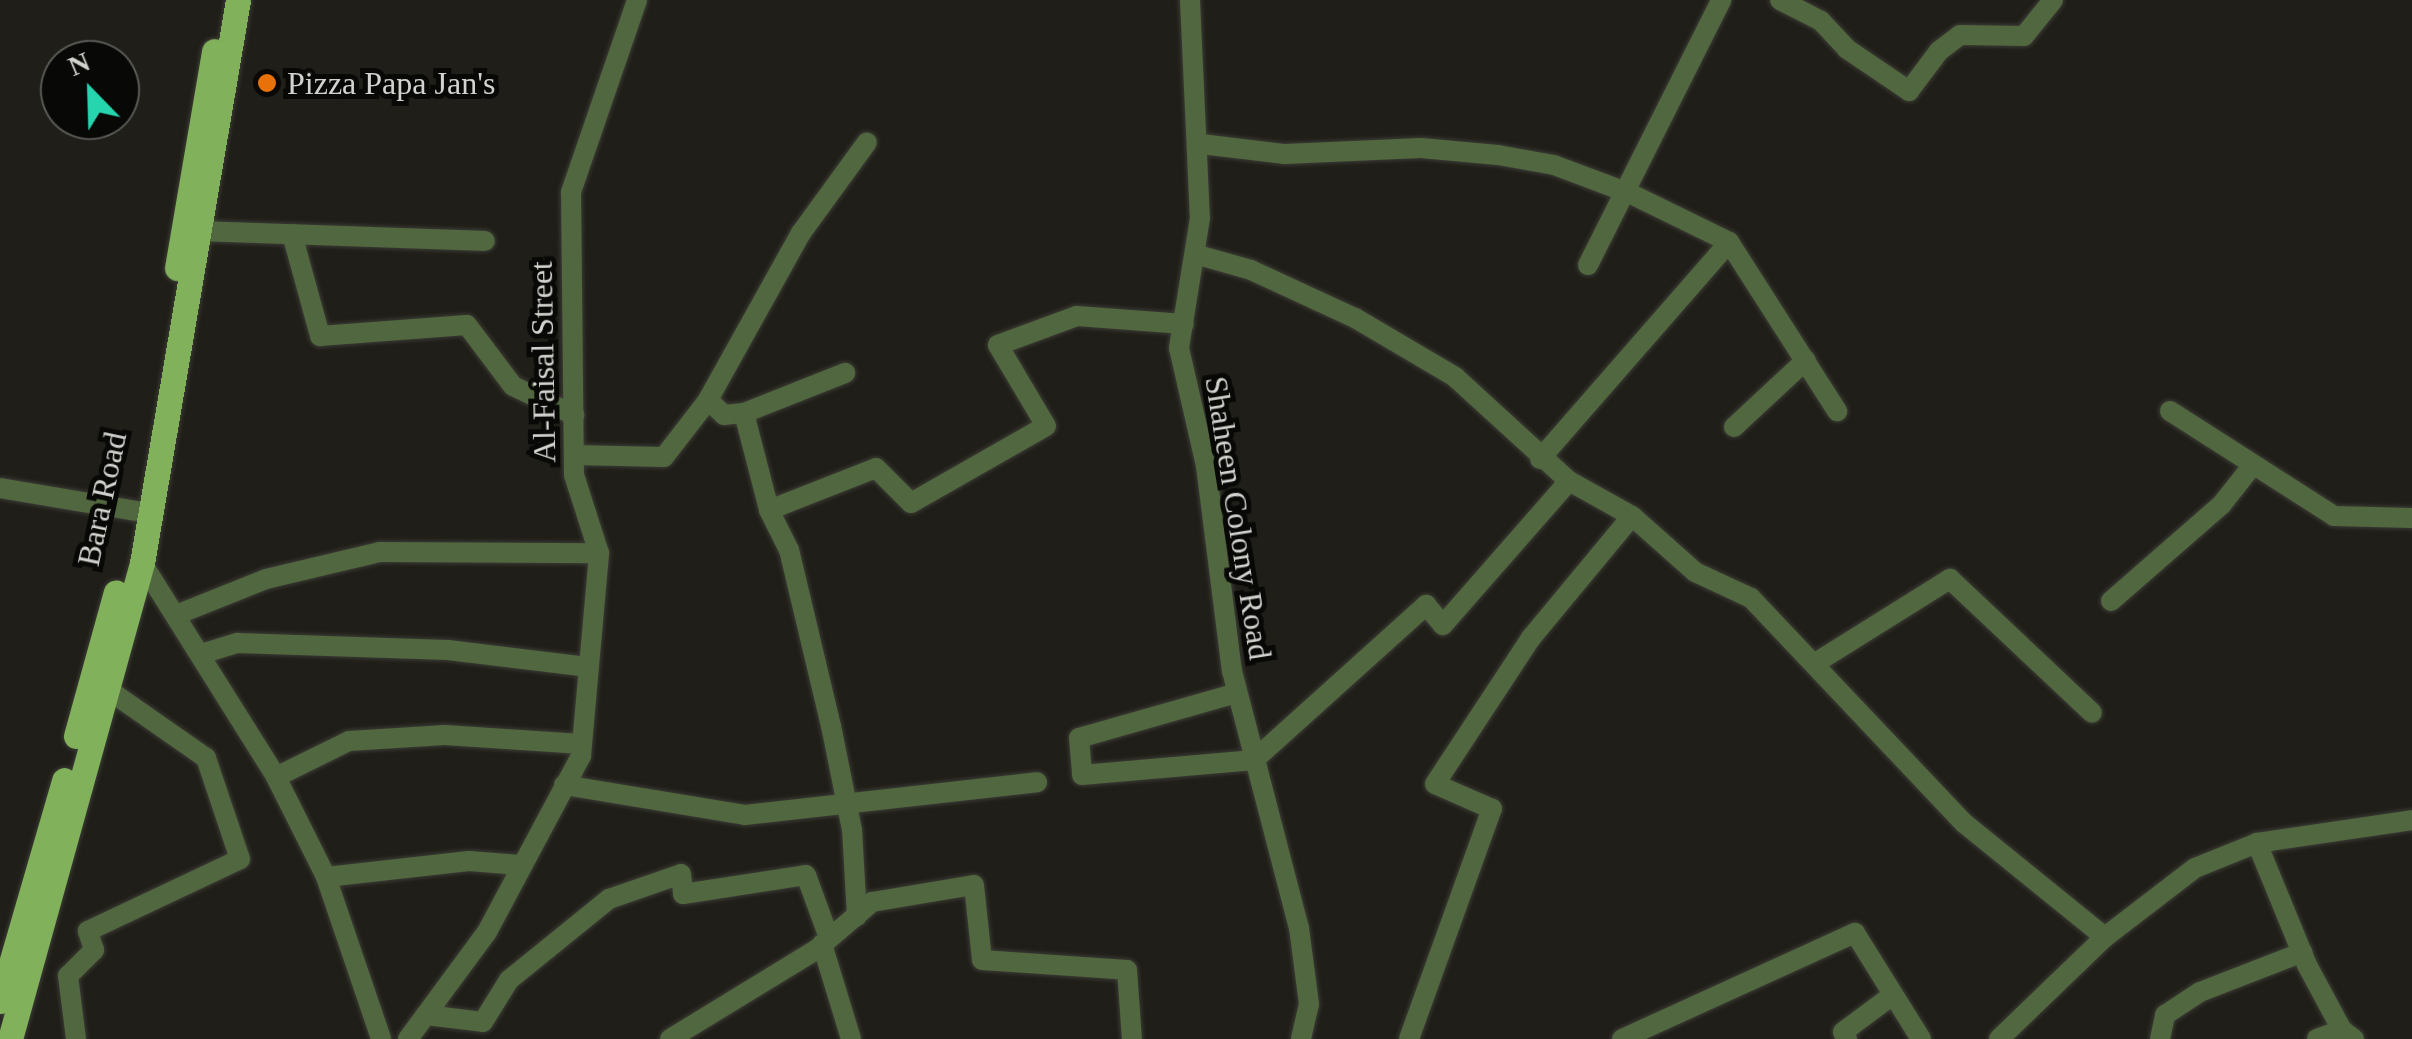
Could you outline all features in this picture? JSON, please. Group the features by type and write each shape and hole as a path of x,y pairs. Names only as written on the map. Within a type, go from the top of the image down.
{"main road":[{"name":"Bara Road","path":"0,1001 136,554 136,511 213,110 222,0"},
{"path":"10,1039 106,690 136,554 201,231 213,110 238,0"}],"street":[{"name":"Al-Faisal Street","path":"408,1039 487,932 582,744 598,554 574,455 571,192 637,0"},
{"name":"Shaheen Colony Road","path":"1190,0 1201,144 1198,255 1179,348 1206,466 1237,694 1299,928 1309,1004 1301,1039"},
{"path":"1588,265 1630,193 1721,0"},
{"path":"1780,0 1822,21 1847,49 1910,91 1938,51 1960,35 2024,36 2053,0"},
{"path":"574,455 664,457 708,400 801,233 867,142"},
{"path":"1201,144 1284,154 1421,148 1498,156 1554,165 1630,193 1729,242 1837,411"},
{"path":"201,231 485,241"},
{"path":"292,234 320,336 467,326 513,386 574,414"},
{"path":"1540,459 1729,242"},
{"path":"1198,255 1251,270 1355,318 1455,377 1540,459 1569,481 1632,516 1695,572 1751,598 1817,662 1964,823 2105,938"},
{"path":"769,510 876,468 911,504 1046,426 998,344 1077,316 1184,324"},
{"path":"1734,427 1806,360"},
{"path":"708,400 724,415 744,413 845,373"},
{"path":"2170,411 2334,516 2412,518"},
{"path":"744,413 769,510 789,550 846,802 856,916"},
{"path":"2110,601 2222,504 2252,466"},
{"path":"1237,694 1079,738 1082,774 1254,760 1426,605 1443,625 1569,481"},
{"path":"0,488 136,511"},
{"path":"1408,1039 1492,809 1435,784 1531,638 1632,516"},
{"path":"176,615 266,579 380,552 598,554"},
{"path":"136,554 276,777 326,877 381,1039"},
{"path":"1817,662 1950,579 2092,713"},
{"path":"201,654 237,643 448,650 588,667"},
{"path":"76,1039 68,976 94,950 88,931 240,859 206,758 106,690"},
{"path":"276,777 349,740 445,735 582,744"},
{"path":"564,786 746,815 1036,782"},
{"path":"1999,1039 2105,938 2195,868 2257,843 2412,820"},
{"path":"2257,843 2303,952 2348,1034 2317,1039"},
{"path":"326,877 469,861 520,865"},
{"path":"426,1015 484,1022 509,980 609,899 681,874 683,894 806,875 851,1039"},
{"path":"670,1039 826,942 872,902 919,890 974,885 982,960 1126,970 1132,1039"},
{"path":"1622,1039 1856,933 1890,997 1921,1039"},
{"path":"2160,1039 2165,1015 2200,992 2303,952"},
{"path":"1848,1039 1843,1032 1890,997"}],"place":[{"name":"Pizza Papa Jan's","path":"267,83"}]}
